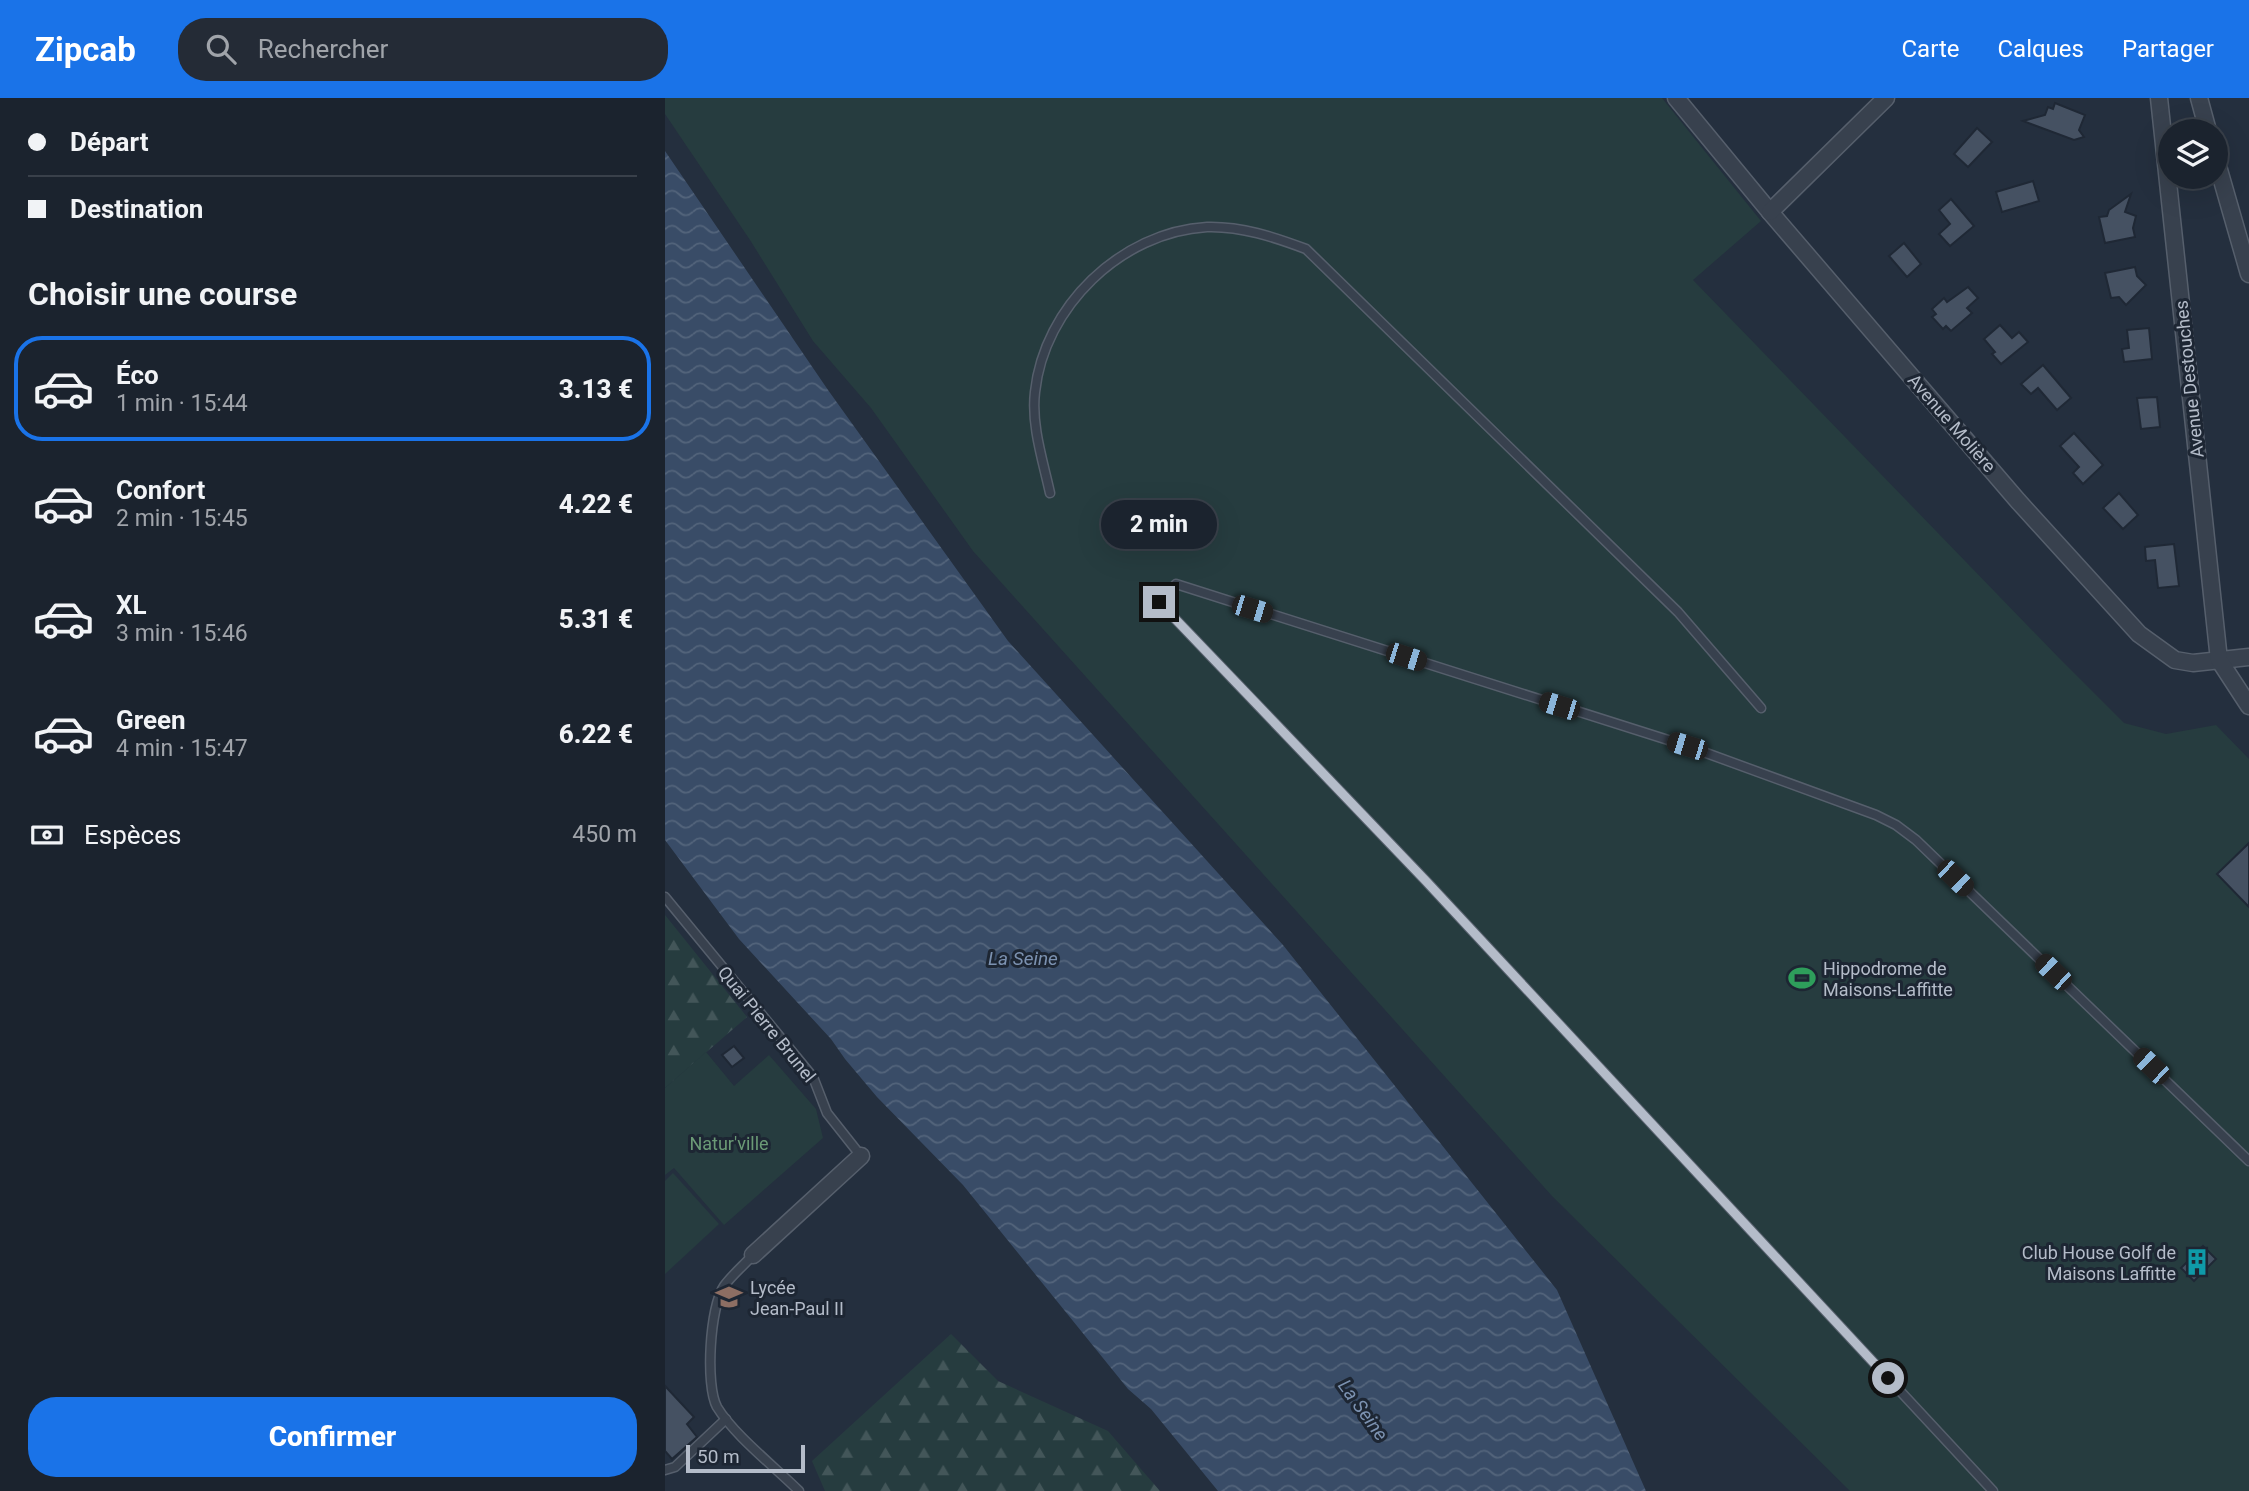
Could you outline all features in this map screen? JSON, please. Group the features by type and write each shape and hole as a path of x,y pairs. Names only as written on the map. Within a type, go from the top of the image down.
{"street":[{"name":"Avenue Molière","path":"1677,98 1770,212 2018,500 2139,635 2175,660 2193,663 2249,657"},
{"path":"1770,212 1886,98"},
{"name":"Avenue Destouches","path":"2159,98 2219,660"},
{"path":"2199,98 2205,119"},
{"path":"2225,189 2249,274"},
{"path":"2219,660 2249,706"},
{"path":"753,1255 861,1156"}],"lane":[{"path":"1050,493 1038,433 1034,394 1042,357 1060,318 1086,284 1120,257 1160,236 1207,227 1264,233 1306,249 1678,612 1761,708"},
{"path":"1993,1491 1425,880 1159,602 1176,584 1687,746 1876,815 1896,825 1916,840 2249,1161"},
{"name":"Quai Pierre Brunel","path":"665,897 813,1077 827,1113 861,1156"},
{"path":"753,1255 723,1288 716,1310 710,1363 711,1387 716,1404 726,1419 799,1491"},
{"path":"665,1471 675,1467 726,1419"}],"green space":[{"name":"Hippodrome de Maisons-Laffitte","path":"665,98 1662,98 1761,221 1693,280 2124,723 2166,734 2216,725 2249,759 2249,1491 1850,1491 1552,1196 973,551 871,408 813,341 750,240 665,114"},
{"path":"665,915 747,1017 665,1088"},
{"name":"Natur'ville","path":"706,1052 734,1086 769,1055 816,1109 823,1138 724,1225 674,1168 665,1175 665,1088"},
{"path":"673,1173 719,1224 665,1274 665,1181"},
{"path":"951,1334 998,1381 1108,1431 1160,1491 825,1491 812,1461"}],"water":[{"name":"La Seine","path":"665,151 828,390 1008,641 1283,945 1557,1290 1646,1491 1218,1491 1151,1409 1128,1389 963,1185 877,1097 831,1039 739,939 665,840"}],"building":[{"path":"2055,103 2085,115 2079,130 2084,137 2074,140 2023,121 2045,115 2048,107 2053,109"},
{"path":"1977,128 1992,142 1968,167 1954,154"},
{"path":"2033,181 2039,201 2002,212 1996,192"},
{"path":"2131,194 2125,212 2136,216 2133,228 2135,237 2105,243 2099,217 2107,216 2109,210"},
{"path":"1951,199 1974,226 1950,246 1939,234 1950,224 1939,210"},
{"path":"1904,243 1921,264 1907,277 1889,256"},
{"path":"2135,267 2137,276 2146,285 2126,305 2119,297 2111,298 2105,273"},
{"path":"1968,287 1978,298 1967,308 1972,313 1951,331 1946,326 1943,329 1932,317 1936,314 1932,309 1944,298 1947,302"},
{"path":"2000,325 2012,338 2019,332 2028,342 2001,364 1984,339"},
{"path":"2149,328 2152,359 2124,362 2122,349 2129,348 2127,330"},
{"path":"2043,365 2071,398 2057,410 2038,388 2031,394 2021,384"},
{"path":"2157,397 2160,427 2141,429 2137,398"},
{"path":"2074,433 2103,465 2083,484 2073,473 2079,467 2060,446"},
{"path":"2119,493 2138,515 2123,529 2103,508"},
{"path":"2174,544 2179,586 2158,588 2155,560 2146,561 2145,547"},
{"path":"2249,843 2249,907 2217,874"},
{"path":"734,1046 744,1058 732,1067 722,1055"},
{"name":"Club House Golf de Maisons Laffitte","path":"2203,1246 2216,1259 2194,1281 2181,1268"},
{"path":"665,1386 694,1417 687,1424 697,1437 672,1459 665,1451"}],"place":[{"name":"Hippodrome de Maisons-Laffitte","path":"1802,978"},
{"name":"Club House Golf de Maisons Laffitte","path":"2197,1262"},
{"name":"Lycée Jean-Paul II","path":"729,1297"}],"route":[{"path":"1159,602 1425,880 1888,1378"}]}
